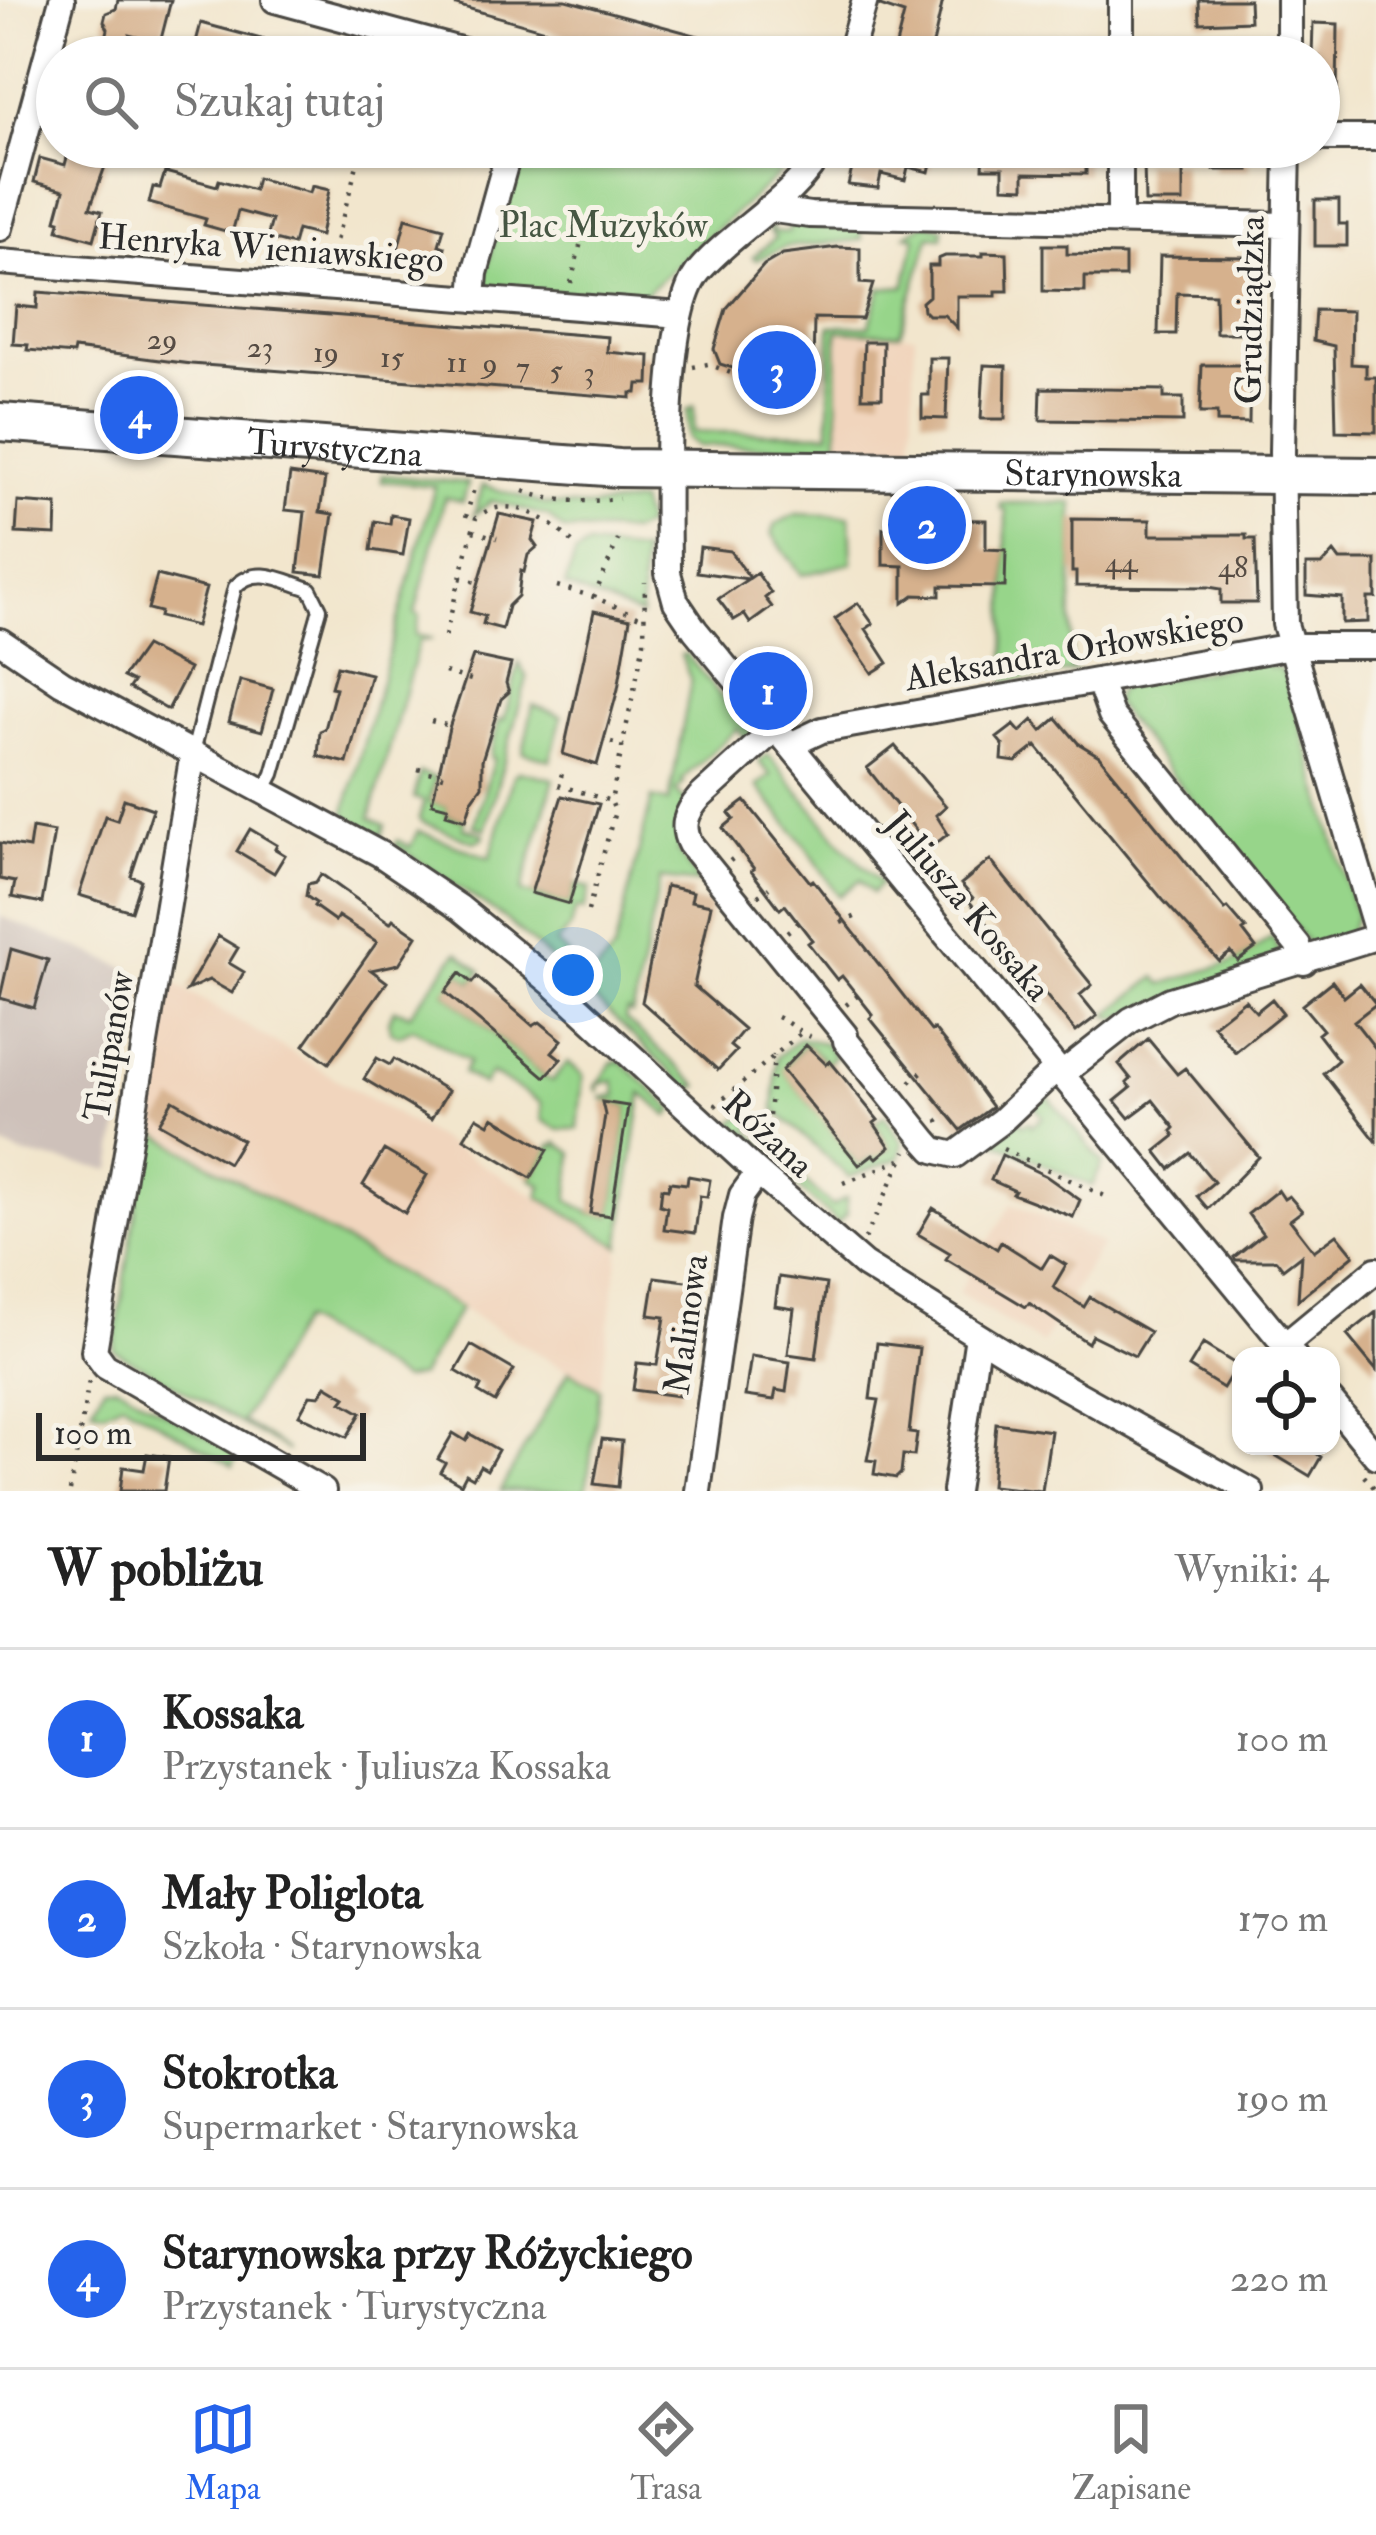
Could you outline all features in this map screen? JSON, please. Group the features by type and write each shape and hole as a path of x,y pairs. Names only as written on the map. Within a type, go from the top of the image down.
{"street":[{"path":"52,36 62,0"},
{"path":"275,0 408,36"},
{"path":"855,36 865,0"},
{"path":"1120,36 1121,0"},
{"path":"1288,36 1289,0"},
{"path":"0,228 36,96"},
{"path":"1340,138 1376,138"},
{"path":"473,299 504,168"},
{"path":"680,315 687,292 703,267 807,168"},
{"path":"1120,168 1120,220"},
{"name":"Grudziądzka","path":"1287,168 1284,609 1376,933"},
{"path":"767,209 810,215 1286,225"},
{"name":"Henryka Wieniawskiego","path":"0,262 680,315"},
{"name":"Juliusza Kossaka","path":"680,315 668,469 668,573 672,592 688,620 1286,1347"},
{"name":"Turystyczna","path":"0,422 569,466 668,469"},
{"name":"Starynowska","path":"668,469 1376,476"},
{"name":"Różana","path":"0,641 62,683 380,854 491,932 864,1264 978,1336 1251,1491"},
{"name":"Aleksandra Orłowskiego","path":"783,736 1292,646 1376,646"},
{"path":"1099,682 1111,715 1298,946 1304,962"},
{"path":"783,736 699,798 690,808 684,833 934,1150 955,1155 1034,1088 1131,1020 1169,1000 1304,962 1376,933"},
{"name":"Tulipanów","path":"94,1351 193,753"},
{"name":"Malinowa","path":"698,1491 736,1218 742,1195 758,1173"},
{"path":"1293,1347 1376,1270"},
{"path":"956,1491 978,1336"},
{"path":"94,1351 105,1366 323,1491"},
{"path":"1340,1412 1376,1456"}],"lane":[{"path":"193,753 235,587 245,576 259,574 310,589 320,609 273,774 264,791"}],"path":[{"path":"323,289 356,168"},
{"path":"566,307 581,242"},
{"path":"688,368 708,364 730,373 776,374 777,370"},
{"path":"466,517 477,480"},
{"path":"445,636 476,518 495,505 548,519 572,542"},
{"path":"473,531 496,538"},
{"path":"594,596 618,540"},
{"path":"588,911 615,812 611,800 643,649 645,575"},
{"path":"460,578 477,582"},
{"path":"557,586 594,596 644,620"},
{"path":"631,646 643,649"},
{"path":"445,672 471,680"},
{"path":"622,694 633,697"},
{"path":"431,721 453,727"},
{"path":"611,742 624,746"},
{"path":"418,769 444,776"},
{"path":"562,774 558,785 611,800"},
{"path":"601,831 610,834"},
{"path":"736,857 745,849"},
{"path":"586,880 596,883"},
{"path":"761,894 769,888"},
{"path":"841,923 859,915"},
{"path":"793,927 802,920"},
{"path":"852,1000 861,992"},
{"path":"709,1111 802,1032"},
{"path":"769,1116 774,1055"},
{"path":"900,1090 924,1070"},
{"path":"930,1127 952,1110"},
{"path":"983,1135 1107,1197"},
{"path":"861,1245 912,1146 909,1142"},
{"path":"843,1183 901,1160"},
{"path":"1041,1177 1046,1168"},
{"path":"70,1491 94,1351"}],"shaded area":[{"path":"837,331 915,335 912,448 838,445"},
{"path":"0,916 132,970 129,987 140,998 112,1170 21,1154 0,1144"},
{"path":"172,982 620,1246 600,1389 148,1129"},
{"path":"1012,1203 1102,1244 1042,1344 958,1293"}],"green space":[{"name":"Plac Muzyków","path":"513,168 786,168 634,303 489,288 484,280"},
{"path":"770,222 774,232 789,232 790,222 860,228 862,240 785,247 756,260 753,257 775,238"},
{"path":"925,223 943,228 942,237 930,236 900,334 837,331 838,447 698,446 688,438 687,410 694,406 694,432 829,433 830,326 869,326 881,288 905,286 916,237 906,235"},
{"path":"382,475 468,483 463,502 445,497 415,613 420,616 415,635 433,639 419,641 370,818 385,825 382,836 345,811 435,486 382,481"},
{"path":"483,485 543,504 586,507 639,502 646,526 633,532 563,530 548,516 492,501 474,515"},
{"path":"1001,503 1073,503 1071,669 1076,671 1005,681 1006,510"},
{"path":"796,514 850,516 852,563 802,575 772,534 776,524"},
{"path":"588,546 642,552 641,616 565,586 575,555"},
{"path":"686,654 754,737 749,741 737,729 682,779 676,791 686,801 682,847 677,851 700,883 660,879 632,1014 627,1011 625,1019 699,1086 689,1089 575,981 579,977 587,983 614,951 652,798 669,802 691,681 681,655"},
{"path":"1267,660 1268,667 1278,668 1287,678 1356,916 1352,936 1315,947 1114,703 1123,686"},
{"path":"519,663 527,678 485,829 474,826 494,758 490,757 499,720 504,720"},
{"path":"533,705 562,716 550,760 523,752"},
{"path":"768,754 844,847 881,883 872,893 860,880 839,896 757,786 771,775 759,762"},
{"path":"519,771 554,779 521,892 569,904 575,884 590,888 584,910 576,908 571,927 556,943 568,955 555,963 504,918 395,845 398,840 410,847 418,831 490,858 513,776"},
{"path":"420,773 435,778 429,802 448,807 446,815 465,821 463,828 484,834 483,838 474,842 422,822 424,801 414,798"},
{"path":"1272,937 1283,959 1117,1019 1107,1015 1156,977 1162,984 1238,961"},
{"path":"458,952 481,971 472,982 460,973 445,992 544,1077 552,1081 568,1062 583,1075 578,1129 558,1129 542,1120 541,1103 491,1073 483,1085 463,1073 469,1061 413,1028 399,1035 391,1031 394,1009 410,1014"},
{"path":"799,1038 825,1043 835,1056 827,1063 805,1044 783,1070 826,1118 838,1139 849,1141 843,1146 859,1165 890,1148 875,1123 884,1115 903,1143 899,1158 849,1177 774,1109 777,1057"},
{"path":"621,1061 674,1110 669,1116 642,1094 620,1246 539,1197 542,1185 531,1179 551,1145 557,1143 573,1153 568,1200 590,1213 611,1216 628,1106 601,1098 617,1095 614,1081 598,1084 612,1063"},
{"path":"1044,1092 1103,1163 1092,1186 992,1140 1017,1118 1032,1126 1043,1117 1034,1105"},
{"path":"749,1114 755,1116 749,1131 832,1206 846,1198 847,1214 838,1223 731,1128"},
{"path":"148,1129 460,1308 420,1376 402,1380 301,1320 242,1421 288,1451 114,1350"},
{"path":"569,1371 600,1389 586,1491 500,1491"},
{"path":"117,1385 237,1454 233,1466 123,1402 104,1411 92,1408 104,1386"}],"building":[{"path":"118,0 171,0 162,36 106,36 106,13 116,9"},
{"path":"457,0 566,0 699,36 566,36 456,5"},
{"path":"881,0 943,0 935,36 898,36 904,14 880,6"},
{"path":"1199,0 1249,0 1250,21 1200,23"},
{"path":"201,23 250,36 198,36"},
{"path":"1313,23 1338,24 1338,36 1313,36"},
{"path":"38,168 104,168 90,208 102,211 94,240 58,230 64,190 34,182"},
{"path":"852,168 908,168 905,180 881,174 878,188 848,185"},
{"path":"1003,168 1086,168 1086,174 1024,173 1024,188 1003,187"},
{"path":"1144,168 1183,168 1183,202 1145,202"},
{"path":"165,172 217,186 219,180 254,190 257,178 310,193 312,186 329,190 320,236 297,230 293,245 267,238 272,220 238,211 232,233 204,225 206,219 149,203 153,187 160,188"},
{"path":"1315,200 1339,200 1339,224 1347,224 1347,246 1315,246"},
{"path":"406,218 444,228 439,245 445,247 441,265 397,253"},
{"path":"1043,245 1067,245 1067,254 1125,255 1125,277 1085,277 1085,292 1043,291"},
{"path":"860,248 860,283 873,284 862,319 814,318 813,371 736,369 720,364 714,349 726,309 764,265 783,254"},
{"path":"983,252 1007,253 1008,291 996,291 996,296 957,296 957,328 944,315 928,315 922,302 929,296 929,266 938,266 938,259 945,256 983,256"},
{"path":"1160,256 1245,257 1245,270 1252,270 1251,294 1258,294 1259,333 1216,333 1215,294 1177,293 1176,334 1158,334"},
{"path":"38,292 608,337 607,352 650,356 649,384 638,384 631,398 191,364 74,349 73,354 27,350 28,345 13,344 16,306 37,308"},
{"path":"1315,310 1352,311 1351,364 1366,365 1366,377 1376,377 1376,432 1336,431 1334,346 1313,341"},
{"path":"864,342 883,342 882,397 862,397"},
{"path":"929,358 948,358 946,419 922,418 922,395 929,395"},
{"path":"984,365 1006,366 1005,419 981,419"},
{"path":"1202,365 1250,365 1249,423 1217,422 1217,413 1200,413"},
{"path":"1041,388 1164,390 1164,398 1183,398 1183,422 1040,420"},
{"path":"290,474 325,479 320,512 333,514 324,575 298,572 305,512 285,510"},
{"path":"18,502 57,505 56,535 16,533"},
{"path":"499,514 537,522 532,540 537,547 521,571 518,596 508,606 502,629 483,624 485,616 470,612"},
{"path":"391,515 409,518 403,555 371,550 375,521 390,524"},
{"path":"913,519 986,520 986,549 1006,550 1005,587 940,586 940,596 914,595 903,603 903,566 883,565 883,528"},
{"path":"1072,519 1150,520 1150,535 1246,535 1246,539 1255,539 1257,603 1221,603 1221,589 1209,587 1076,586"},
{"path":"700,547 730,551 750,578 757,573 771,593 765,598 772,607 750,623 744,614 734,620 718,599 748,579 697,572"},
{"path":"1334,552 1340,560 1376,560 1376,598 1368,598 1368,622 1342,623 1342,598 1306,595 1306,565 1322,565"},
{"path":"157,575 206,588 196,626 159,617 160,612 148,609"},
{"path":"858,603 873,624 866,629 888,663 872,673 835,619"},
{"path":"594,611 630,619 618,689 597,765 563,754"},
{"path":"145,646 189,669 168,710 129,688 133,682 123,677"},
{"path":"473,656 511,664 506,683 509,692 501,699 482,760 482,786 466,820 432,803 449,728"},
{"path":"337,666 371,674 347,763 318,756"},
{"path":"240,680 273,689 262,731 229,722"},
{"path":"1057,718 1078,743 1099,756 1225,910 1246,929 1256,948 1238,961 1231,952 1219,961 1036,746 1016,762 1002,760 1003,745 997,738 1014,725 1020,732 1033,720 1042,731"},
{"path":"895,746 946,806 936,815 948,834 930,848 867,768"},
{"path":"562,796 599,804 569,904 531,893"},
{"path":"124,799 153,809 131,876 141,880 131,911 79,895 105,816 117,820"},
{"path":"745,801 934,1029 992,1107 961,1130 842,976 837,980 808,943 812,940 785,905 780,909 751,871 754,869 723,828 734,819 729,813"},
{"path":"32,828 54,832 42,903 12,897 15,882 0,879 0,843 29,848"},
{"path":"250,829 285,855 274,873 237,851"},
{"path":"990,860 1092,985 1080,995 1097,1016 1076,1032 969,901 973,898 961,884"},
{"path":"321,874 390,923 393,919 417,936 399,964 371,970 387,982 329,1063 304,1045 377,942 314,906 306,896 308,884"},
{"path":"666,886 693,892 691,901 711,905 694,986 744,1029 730,1046 736,1051 718,1070 642,1002"},
{"path":"218,936 238,948 229,963 244,972 232,993 209,980 187,990"},
{"path":"11,949 48,960 34,1008 0,998"},
{"path":"460,973 472,983 477,977 533,1026 540,1022 562,1040 552,1052 561,1059 545,1077 445,992"},
{"path":"1332,981 1344,997 1360,984 1376,1004 1354,1021 1376,1049 1376,1141 1323,1073 1338,1060 1318,1034 1323,1030 1302,1005"},
{"path":"1272,999 1283,1013 1235,1052 1213,1025 1245,1000 1256,1012"},
{"path":"1148,1039 1177,1074 1185,1068 1259,1157 1208,1209 1197,1196 1214,1182 1190,1153 1170,1169 1156,1151 1175,1136 1175,1128 1153,1100 1129,1118 1115,1101 1131,1088 1127,1083 1131,1079 1119,1064"},
{"path":"806,1045 826,1064 830,1061 878,1120 874,1123 890,1147 877,1158 873,1154 859,1165 782,1070"},
{"path":"377,1058 390,1065 394,1059 448,1091 431,1119 364,1079"},
{"path":"173,1100 242,1140 228,1163 159,1123"},
{"path":"602,1102 628,1106 611,1216 590,1213 605,1115"},
{"path":"477,1117 489,1124 493,1117 548,1150 531,1178 464,1138"},
{"path":"384,1150 427,1175 405,1213 363,1185"},
{"path":"1002,1155 1046,1176 1080,1200 1073,1217 1013,1194 1015,1191 991,1180"},
{"path":"688,1176 710,1180 707,1197 700,1196 695,1233 664,1229 667,1207 660,1205 662,1188 668,1189 670,1182 687,1184"},
{"path":"1278,1190 1302,1211 1290,1220 1314,1251 1337,1234 1354,1255 1298,1300 1301,1255 1283,1269 1276,1260 1234,1257 1263,1234 1248,1214"},
{"path":"933,1208 997,1249 1001,1242 1042,1268 1050,1255 1066,1265 1053,1287 1084,1307 1090,1297 1150,1332 1135,1356 1092,1335 1088,1343 1029,1303 1026,1307 946,1259 950,1253 918,1234"},
{"path":"655,1277 694,1282 679,1396 633,1390 637,1363 657,1365 665,1317 649,1315"},
{"path":"779,1277 826,1284 816,1358 788,1354 794,1309 775,1306"},
{"path":"1376,1312 1376,1370 1347,1335"},
{"path":"877,1343 919,1348 909,1433 917,1434 914,1456 903,1455 896,1478 874,1474 876,1461 867,1460 879,1400 870,1399"},
{"path":"1203,1344 1232,1362 1232,1373 1223,1388 1189,1367"},
{"path":"471,1345 514,1370 495,1402 478,1392 481,1386 456,1371"},
{"path":"751,1356 790,1362 786,1392 776,1390 774,1400 745,1396"},
{"path":"326,1385 361,1413 347,1437 299,1415 310,1395 320,1396"},
{"path":"996,1423 1051,1431 1042,1491 991,1486"},
{"path":"453,1433 466,1441 470,1434 498,1450 487,1470 480,1466 473,1478 466,1474 461,1484 440,1472 445,1463 438,1459"},
{"path":"602,1439 622,1441 618,1487 594,1484"},
{"path":"147,1454 169,1457 164,1491 120,1491 123,1467 144,1470"},
{"path":"1275,1455 1319,1455 1310,1476"}],"place":[{"name":"Stokrotka","path":"777,370"},
{"name":"Starynowska przy Różyckiego","path":"139,415"},
{"name":"Mały Poliglota","path":"927,525"},
{"name":"Kossaka","path":"768,691"}]}
